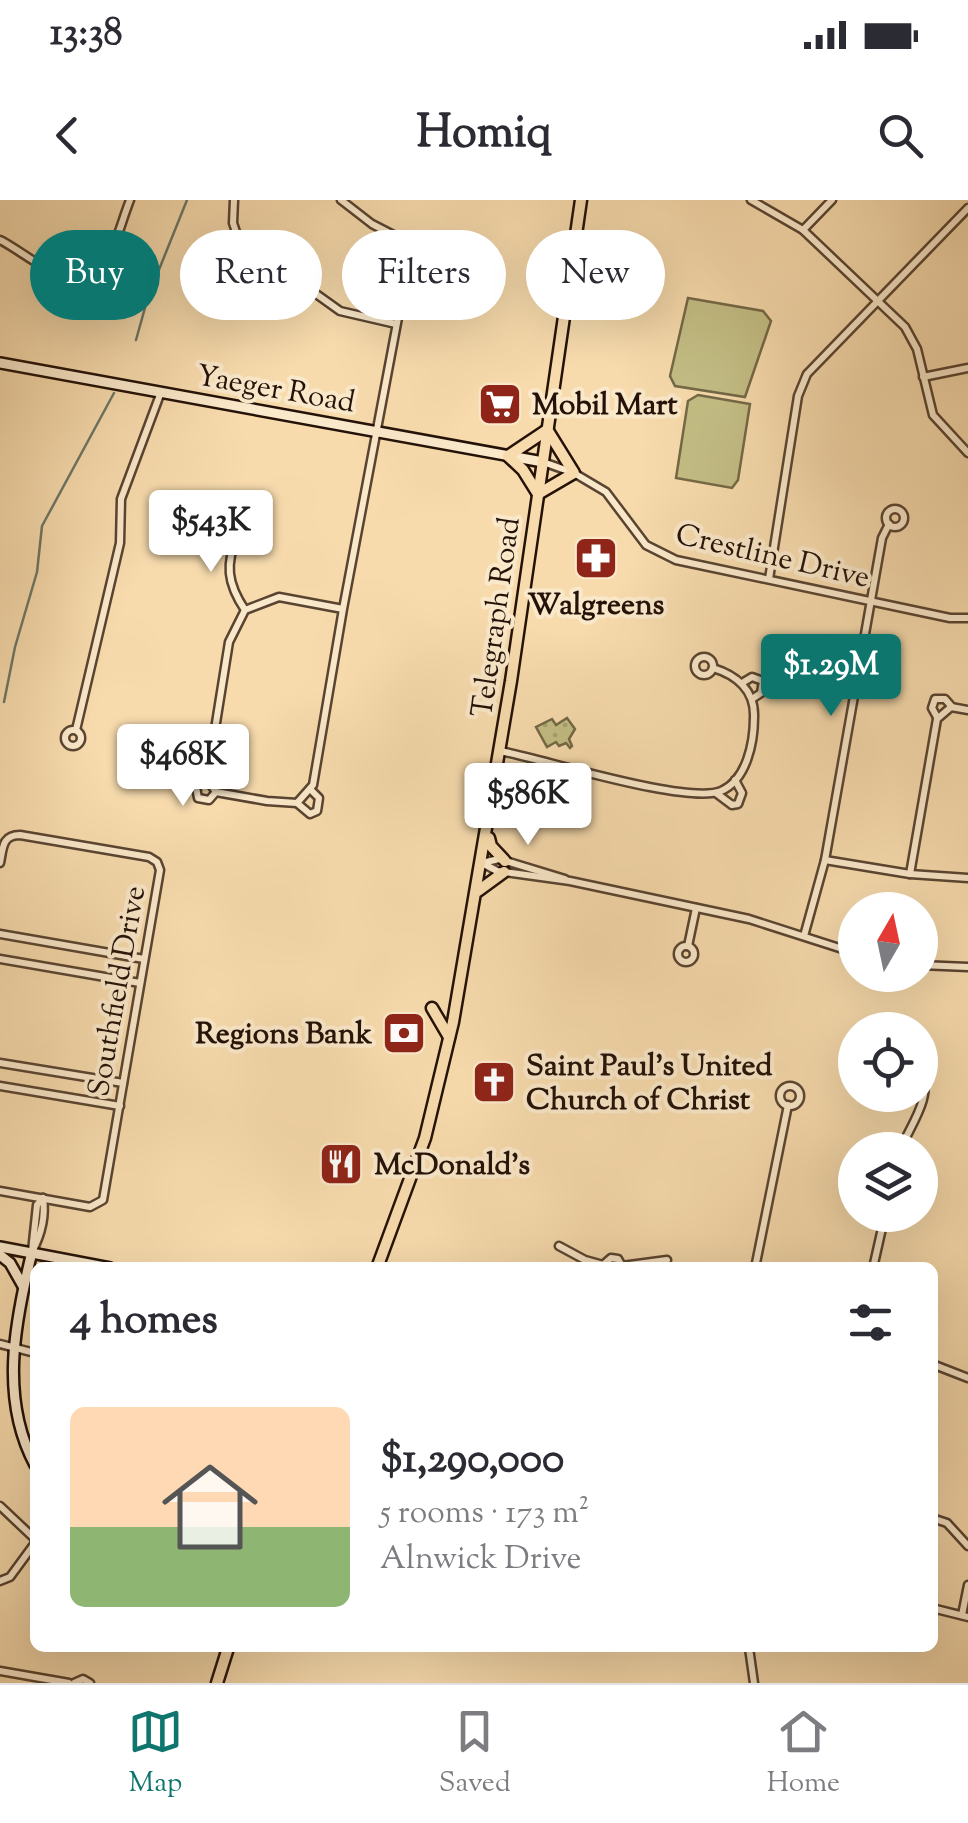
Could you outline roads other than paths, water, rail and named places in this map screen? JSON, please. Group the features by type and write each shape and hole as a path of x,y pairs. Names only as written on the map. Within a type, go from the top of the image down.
{"main road":[{"path":"572,200 580,206"},
{"name":"Telegraph Road","path":"379,1262 425,1138 450,1038 488,831 580,206"},
{"path":"548,430 574,473 538,494 523,470 508,456 548,430"},
{"path":"477,892 504,866 491,846 488,831"},
{"path":"432,1008 450,1038"},
{"path":"217,1683 227,1652"}],"street":[{"path":"118,230 130,200"},
{"path":"234,200 233,223 238,238 340,311 396,324"},
{"path":"297,802 307,793 378,432 410,245 372,224 341,200"},
{"path":"751,200 803,230 879,300 911,336 933,416 968,453"},
{"path":"803,230 832,200"},
{"path":"769,579 798,396 807,374 968,208"},
{"path":"0,240 30,257"},
{"name":"Yaeger Road","path":"0,363 543,462"},
{"path":"923,377 968,368"},
{"path":"76,730 120,543 121,498 161,392"},
{"name":"Crestline Drive","path":"543,462 574,473 606,492 634,532 662,555 950,618 968,618"},
{"path":"804,936 825,860 882,538 889,524"},
{"path":"238,534 228,565 229,582 246,610"},
{"path":"307,793 319,798 317,811 310,814 297,802 216,792 207,780 229,642 246,610 279,597 343,608"},
{"path":"500,751 640,785 699,795 716,792 735,780 746,762 754,716 752,699 742,683 713,668"},
{"path":"742,683 752,677 763,681 761,692 752,699"},
{"path":"910,874 938,718 932,708 935,699 945,698 952,707 968,710"},
{"path":"938,718 952,707"},
{"path":"207,780 198,783 198,798 209,800 216,792"},
{"path":"716,792 722,801 732,806 738,804 742,793 735,780"},
{"name":"Southfield Drive","path":"0,863 4,842 14,835 153,860 160,870 103,1200 90,1207 0,1191"},
{"path":"825,860 910,874 968,878"},
{"path":"482,863 696,908 838,947"},
{"path":"688,946 696,908"},
{"path":"0,934 144,959"},
{"path":"0,959 140,983"},
{"path":"938,966 968,968"},
{"path":"0,1063 123,1083"},
{"path":"0,1086 120,1106"},
{"path":"757,1262 788,1105"},
{"path":"30,1456 16,1435 7,1410 4,1346 40,1237 42,1198"},
{"path":"874,1262 881,1232"},
{"path":"559,1246 591,1262"},
{"path":"0,1251 32,1252 81,1262"},
{"path":"0,1251 24,1286"},
{"path":"653,1262 666,1260"},
{"path":"4,1346 30,1353"},
{"path":"938,1366 968,1378"},
{"path":"0,1506 30,1536"},
{"path":"938,1520 947,1523 968,1546"},
{"path":"0,1581 10,1577 30,1548"},
{"path":"938,1609 965,1616 968,1585"},
{"path":"750,1652 754,1683"},
{"path":"0,1671 71,1683 83,1679 90,1683"}],"waterway":[{"path":"136,340 148,297 187,200"},
{"path":"4,702 37,572 42,526 114,393"}],"place":[{"name":"Mobil Mart","path":"500,404"},
{"name":"Walgreens","path":"596,558"},
{"name":"Regions Bank","path":"404,1033"},
{"name":"Saint Paul's United Church of Christ","path":"494,1082"},
{"name":"McDonald's","path":"341,1164"}]}
